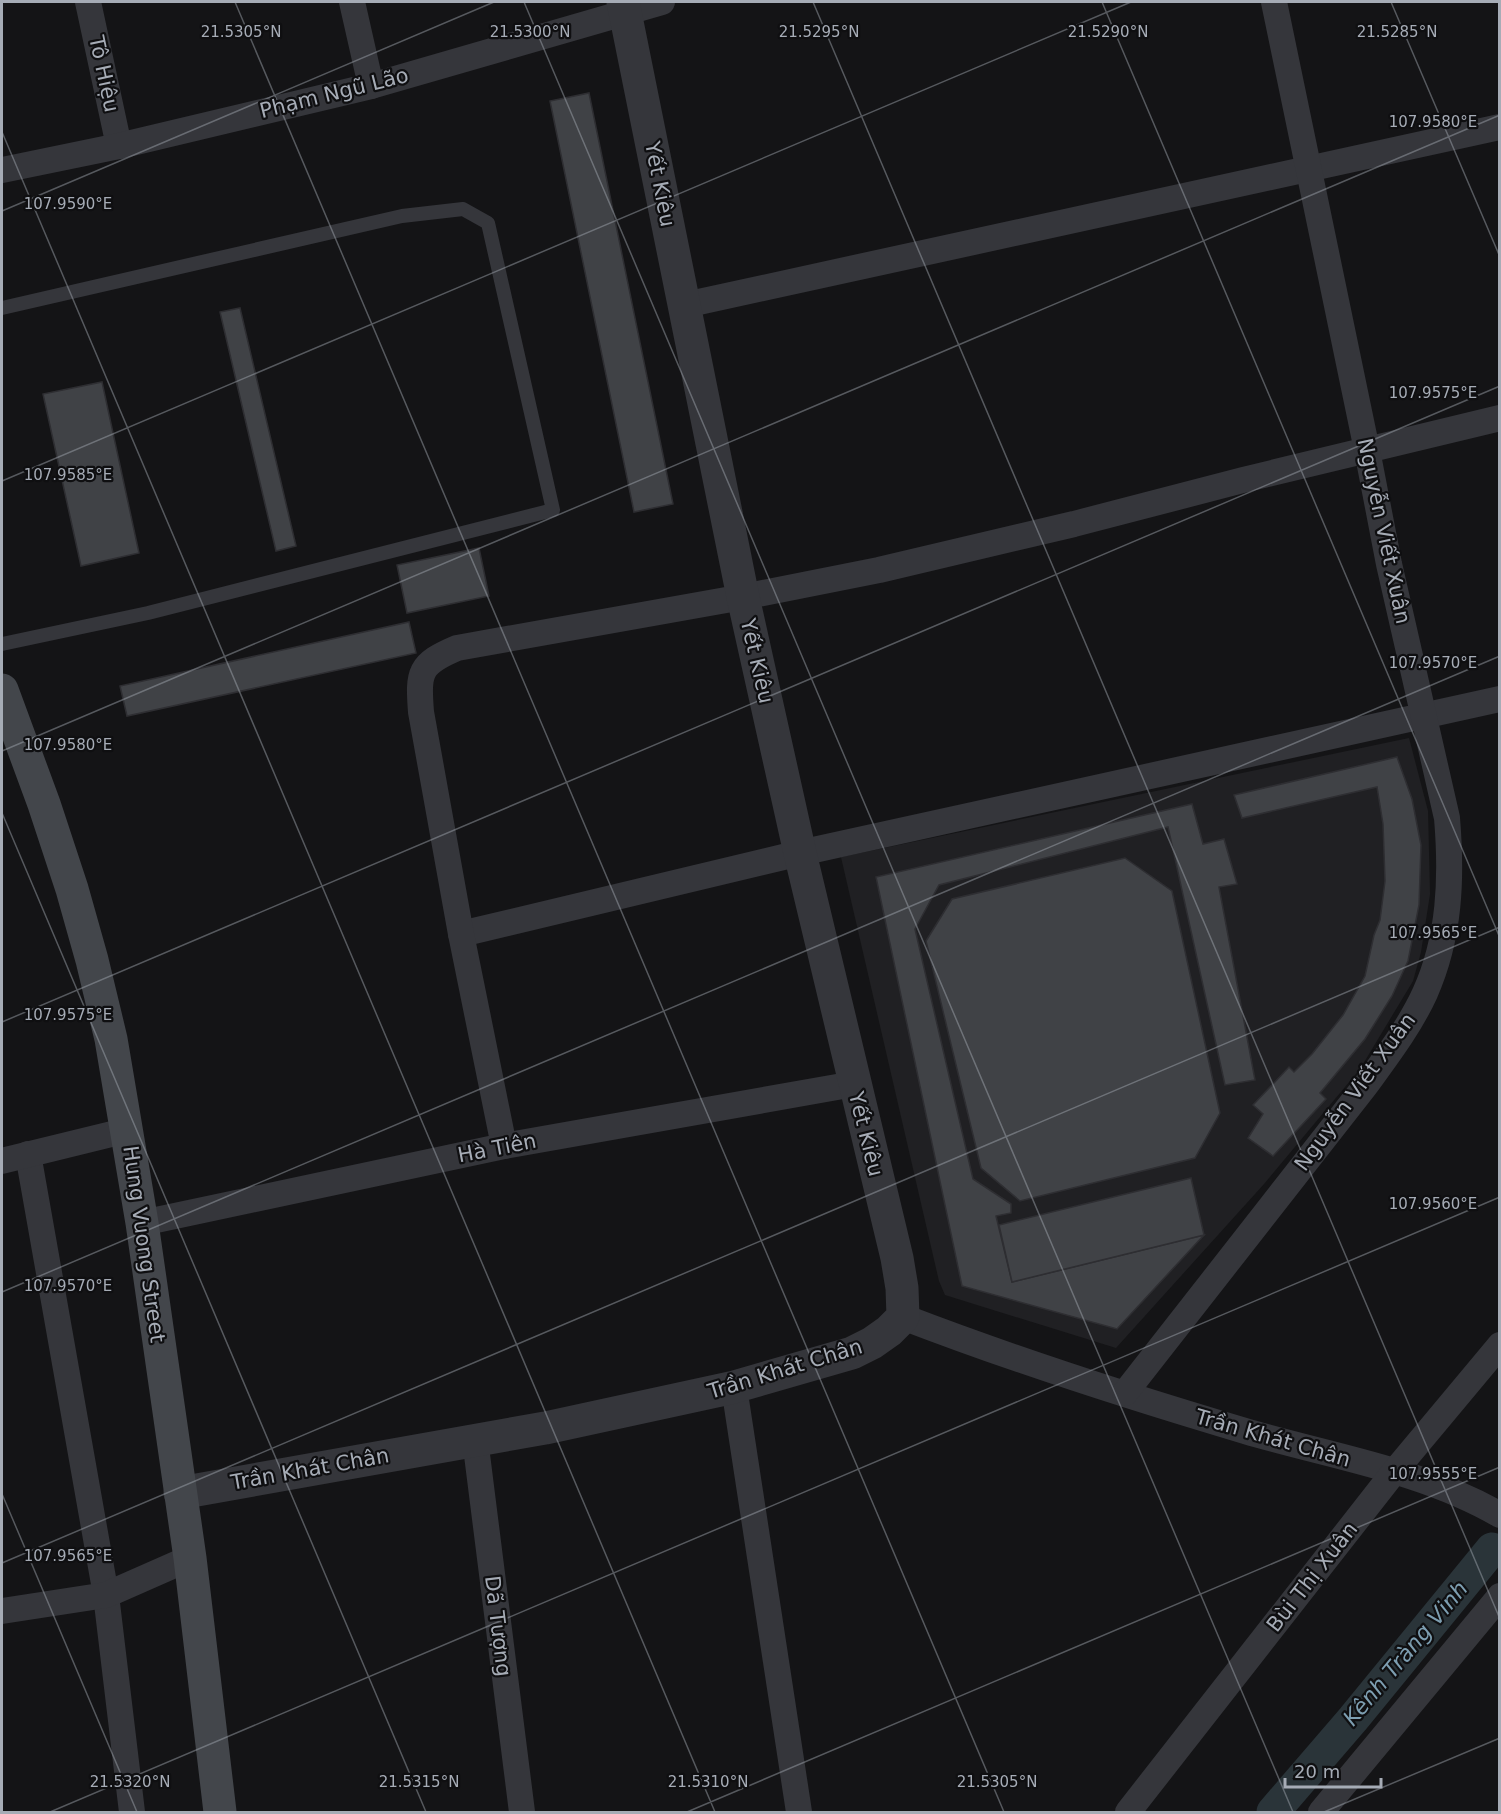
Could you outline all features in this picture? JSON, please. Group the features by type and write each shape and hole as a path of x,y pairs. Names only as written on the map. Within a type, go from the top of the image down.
{"main road":[{"name":"Hung Vuong Street","path":"2,690 72,889 108,1028 128,1130 190,1558 220,1812"}],"street":[{"name":"Tô Hiệu","path":"88,2 119,146"},
{"path":"352,2 371,86"},
{"name":"Phạm Ngũ Lão","path":"2,170 119,146 371,86 624,7 662,2"},
{"name":"Nguyễn Viết Xuân","path":"1125,1393 1366,1085 1399,1039 1425,994 1440,953 1448,914 1450,859 1447,818 1389,564 1275,2"},
{"name":"Yết Kiêu","path":"624,7 743,597 800,853 897,1258 902,1288 903,1317"},
{"path":"685,305 1500,127"},
{"path":"504,1146 461,934 421,712 419,684 424,668 436,657 458,648 879,570 1500,418"},
{"path":"461,934 800,853 1500,699"},
{"name":"Hà Tiên","path":"142,1223 504,1146 854,1084"},
{"path":"2,1161 128,1130"},
{"path":"28,1154 106,1595 132,1812"},
{"name":"Trần Khát Chân","path":"180,1493 567,1424 734,1388 852,1353 872,1343 903,1317 982,1347 1245,1431 1444,1488 1500,1515"},
{"name":"Bùi Thị Xuân","path":"1128,1812 1394,1472 1500,1345"},
{"path":"734,1388 799,1812"},
{"name":"Dã Tượng","path":"475,1439 522,1812"},
{"path":"2,1611 106,1595 190,1558"},
{"path":"1321,1812 1500,1596"}],"lane":[{"path":"2,308 402,216 463,209 488,223 553,510 148,613 2,644"}],"shaded area":[{"path":"1409,738 1428,811 1430,894 1421,952 1413,981 1360,1069 1264,1184 1116,1348 945,1295 939,1281 841,857"}],"building":[{"path":"589,93 673,504 634,512 550,101"},
{"path":"240,308 296,546 276,551 220,312"},
{"path":"102,382 139,553 81,566 43,394"},
{"path":"479,548 489,596 407,613 397,565"},
{"path":"409,622 416,653 127,716 120,686"},
{"path":"1397,757 1412,799 1421,845 1419,905 1408,961 1392,996 1365,1039 1320,1093 1326,1099 1273,1156 1248,1138 1263,1114 1253,1105 1289,1067 1294,1072 1312,1054 1343,1015 1365,976 1374,935 1380,920 1385,881 1383,824 1377,787 1242,818 1234,795"},
{"path":"1192,804 1203,844 1224,839 1237,884 1219,887 1255,1080 1225,1085 1168,827 939,885 915,929 973,1179 1011,1204 1011,1213 996,1216 1012,1282 1204,1235 1117,1329 962,1286 876,877"},
{"path":"1125,858 1172,891 1220,1113 1195,1158 1020,1201 981,1168 926,941 952,899"},
{"path":"1191,1178 1204,1235 1012,1282 999,1225"}],"waterway":[{"name":"Kênh Tràng Vinh","path":"1273,1812 1353,1719 1492,1549"}]}
